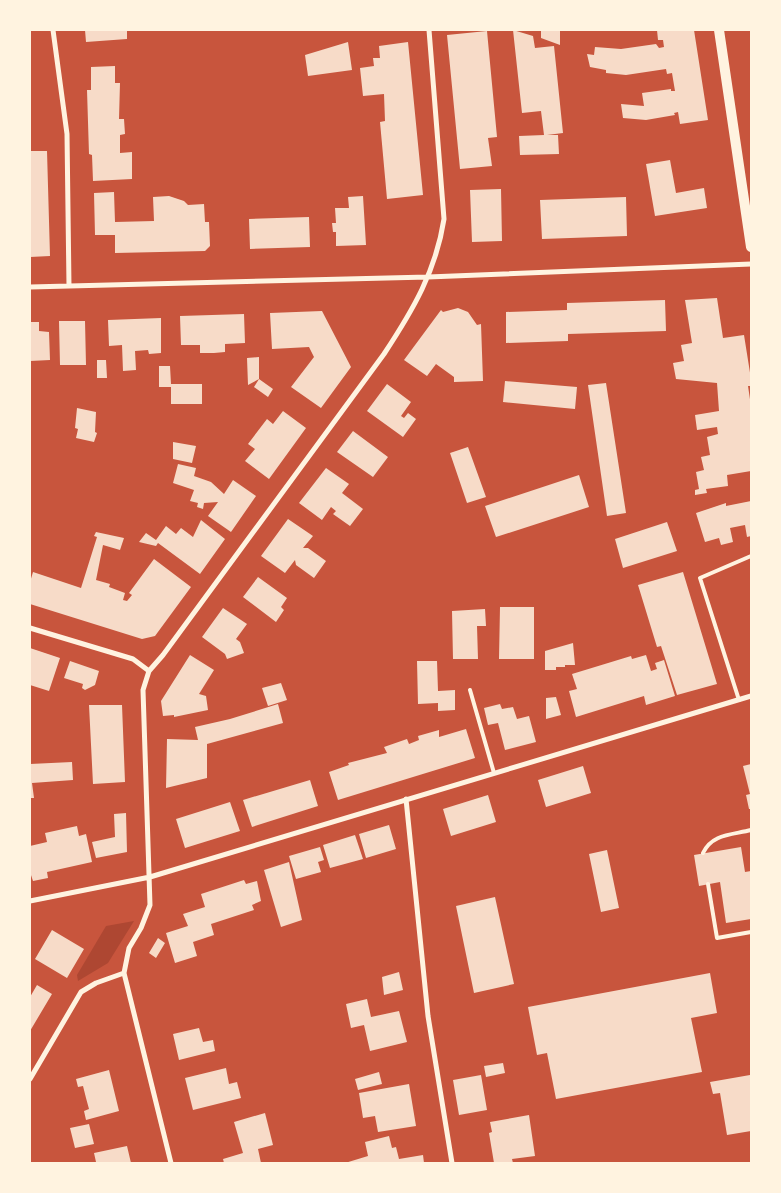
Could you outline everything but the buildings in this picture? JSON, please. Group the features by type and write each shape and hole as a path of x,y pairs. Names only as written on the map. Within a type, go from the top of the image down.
{"main road":[{"path":"719,30 751,247"}],"street":[{"path":"53,30 67,134 69,286"},
{"path":"171,1163 124,973 129,948 141,928 150,905 143,690 149,671 163,655 384,354 412,311 428,277 440,248 444,219 429,30"},
{"path":"30,287 428,277 751,264"},
{"path":"30,628 133,659 149,671"},
{"path":"30,901 150,877 751,696"},
{"path":"406,799 428,1016 452,1163"},
{"path":"30,1079 81,992 96,983 124,973"}],"lane":[{"path":"739,700 700,578 751,556"},
{"path":"470,690 494,773"},
{"path":"703,853 714,838 751,830"},
{"path":"708,884 718,938 751,932"}],"shaded area":[{"path":"134,921 108,963 78,981 77,975 106,926"}]}
